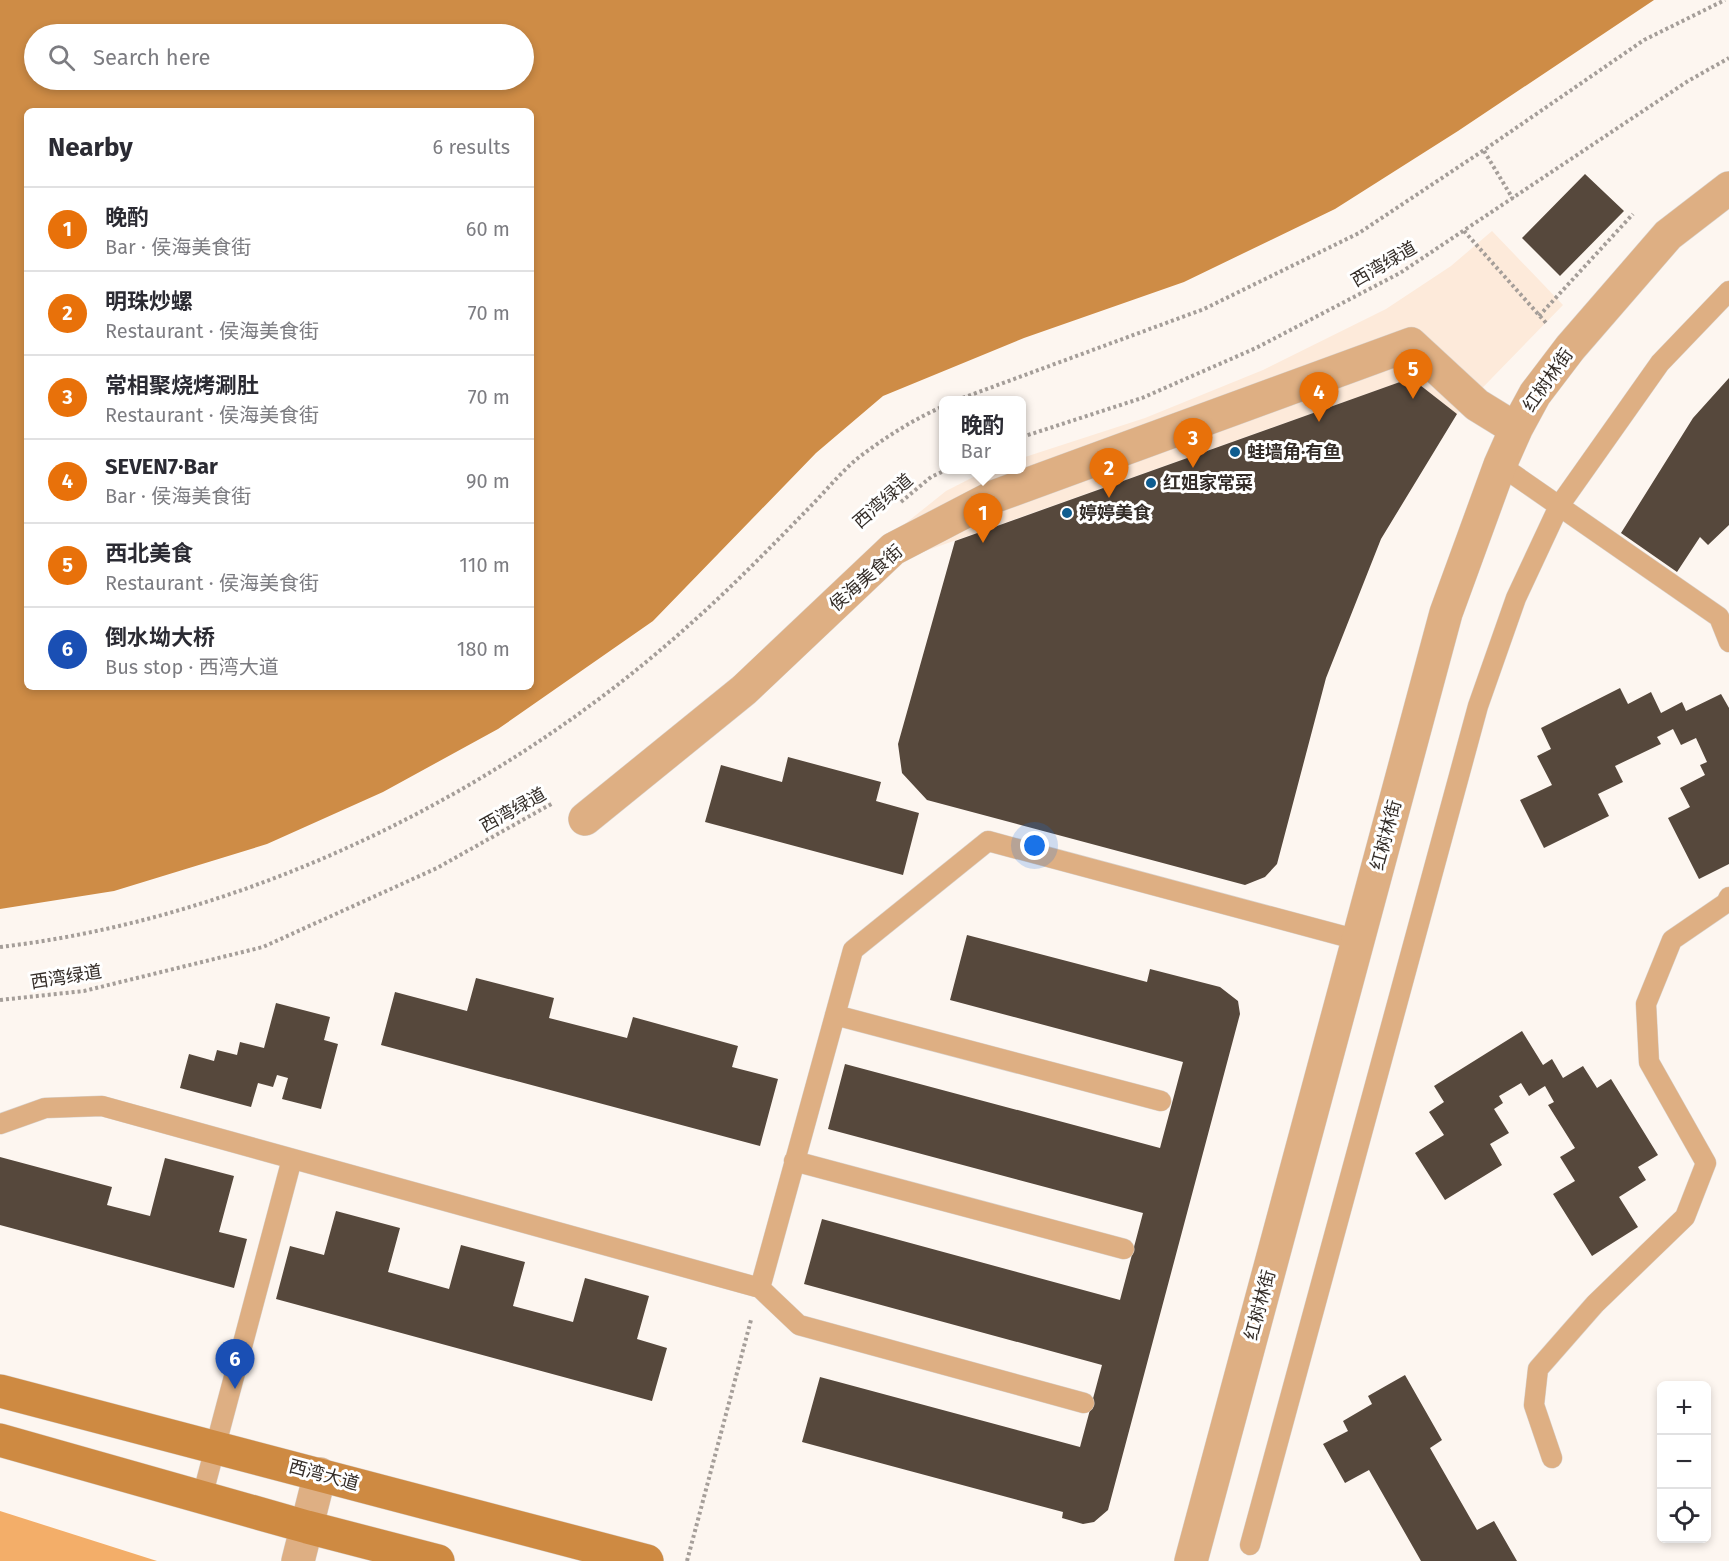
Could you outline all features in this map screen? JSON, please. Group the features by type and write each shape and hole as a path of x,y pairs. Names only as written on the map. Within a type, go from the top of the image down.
{"main road":[{"name":"西湾大道","path":"0,1391 647,1561"},
{"path":"0,1440 307,1527 438,1561"}],"street":[{"name":"红树林街","path":"1191,1561 1446,613 1500,465 1535,394 1570,348 1668,235 1729,188"},
{"name":"侯海美食街","path":"585,819 744,690 893,549 993,497 1411,344 1477,405 1516,429"},
{"path":"298,1561 320,1474"}],"lane":[{"path":"1250,1545 1478,706 1516,598 1559,506 1660,363 1729,291"},
{"path":"1500,465 1559,506 1724,611 1729,642"},
{"path":"760,1288 853,950 988,841 1358,940"},
{"path":"1552,1458 1534,1405 1538,1369 1595,1304 1685,1217 1706,1163 1649,1062 1646,1004 1672,940 1726,903 1729,897"},
{"path":"835,1015 1161,1101"},
{"path":"0,1124 45,1108 102,1106 760,1288 799,1325 1084,1402"},
{"path":"202,1497 292,1158"},
{"path":"794,1161 1124,1249"}],"path":[{"path":"968,396 1204,309 1359,232 1484,150 1644,40 1725,0"},
{"name":"西湾绿道","path":"1026,436 1142,398 1256,348 1400,273 1688,81 1729,58"},
{"path":"1484,150 1513,199"},
{"path":"1539,316 1633,214"},
{"path":"1464,231 1570,348"},
{"path":"0,947 49,941 188,909 300,868 397,822 488,774 589,706 679,634 857,459 920,417 939,408"},
{"name":"西湾绿道","path":"897,505 939,474"},
{"name":"西湾绿道","path":"0,1000 84,991 263,946 437,868 561,798"},
{"path":"687,1561 760,1288"}],"shaded area":[{"path":"0,0 1654,0 1458,131 1335,209 1184,282 1024,338 883,396 816,453 653,621 498,729 383,792 267,844 114,891 0,909"},
{"path":"1492,231 1563,305 1457,414 1411,378 903,559 891,535 946,491 979,474 1026,474 1026,457 1145,418 1263,370 1386,309 1451,266"},
{"path":"0,1511 157,1561 0,1561"}],"building":[{"path":"1585,174 1624,211 1560,276 1522,238"},
{"path":"1411,378 1457,414 1381,539 1326,678 1277,864 1265,877 1245,885 927,800 902,773 898,744 955,541"},
{"path":"1729,378 1729,525 1708,545 1700,537 1677,572 1621,533 1693,418"},
{"path":"1620,688 1628,704 1651,692 1661,713 1682,702 1686,711 1721,694 1729,708 1729,864 1699,879 1668,818 1690,807 1680,788 1705,775 1700,765 1707,762 1696,738 1681,745 1673,729 1657,737 1661,744 1615,766 1623,782 1598,794 1609,816 1544,848 1520,800 1552,785 1537,756 1551,749 1541,728"},
{"path":"788,757 881,782 876,801 919,813 903,875 705,822 721,765 782,782"},
{"path":"967,935 1147,982 1150,969 1220,987 1238,1001 1240,1014 1108,1510 1094,1522 1083,1524 1062,1518 1063,1512 802,1442 820,1377 1080,1447 1102,1365 804,1284 822,1219 1120,1300 1143,1213 828,1129 845,1064 1160,1148 1183,1062 950,1000"},
{"path":"476,978 554,998 549,1018 627,1038 633,1017 738,1046 732,1067 778,1079 760,1146 381,1045 395,992 467,1011"},
{"path":"276,1003 330,1017 324,1040 338,1044 321,1109 282,1099 288,1078 277,1075 273,1087 258,1083 251,1107 180,1088 189,1054 214,1061 217,1050 237,1055 240,1042 264,1048"},
{"path":"1522,1031 1543,1065 1552,1059 1563,1078 1583,1066 1597,1088 1611,1079 1658,1155 1638,1167 1646,1180 1619,1197 1638,1227 1592,1256 1553,1194 1575,1181 1560,1157 1575,1148 1548,1105 1554,1102 1545,1086 1529,1096 1521,1083 1499,1096 1503,1103 1494,1109 1509,1133 1490,1144 1502,1165 1445,1200 1415,1153 1444,1135 1429,1112 1444,1102 1434,1086"},
{"path":"0,1157 112,1187 107,1205 150,1216 165,1158 234,1176 219,1232 247,1239 234,1288 0,1225"},
{"path":"336,1211 400,1228 388,1272 449,1289 461,1245 525,1262 513,1306 573,1322 585,1278 649,1296 637,1339 667,1348 652,1401 276,1299 290,1246 324,1255"},
{"path":"1405,1375 1442,1440 1430,1448 1477,1530 1494,1521 1517,1561 1421,1561 1369,1470 1345,1483 1323,1444 1348,1431 1343,1421 1372,1404 1368,1396"}],"place":[{"name":"西北美食","path":"1413,399"},
{"name":"SEVEN7·Bar","path":"1319,422"},
{"name":"蛙墙角·有鱼","path":"1235,452"},
{"name":"常相聚烧烤涮肚","path":"1193,468"},
{"name":"红姐家常菜","path":"1151,483"},
{"name":"明珠炒螺","path":"1109,498"},
{"name":"婷婷美食","path":"1067,513"},
{"name":"晚酌","path":"983,543"},
{"name":"倒水坳大桥","path":"235,1389"}]}
